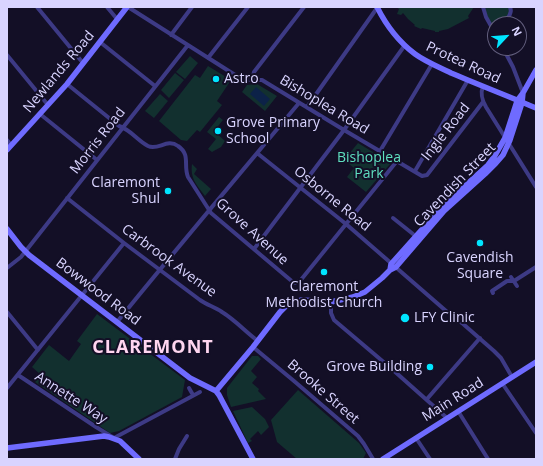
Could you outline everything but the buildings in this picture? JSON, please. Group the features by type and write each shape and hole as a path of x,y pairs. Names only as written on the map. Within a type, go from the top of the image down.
{"street":[{"path":"37,7 83,63"},
{"path":"107,7 118,19"},
{"name":"Newlands Road","path":"9,148 67,84 128,7"},
{"name":"Bishoplea Road","path":"128,7 243,80 262,80 422,176 427,175"},
{"path":"171,35 192,7"},
{"path":"208,58 248,7"},
{"path":"307,107 377,7"},
{"name":"Protea Road","path":"377,7 389,27 405,45 418,56 468,80 536,108"},
{"path":"483,7 487,19"},
{"path":"252,80 253,72 302,8"},
{"path":"100,42 155,86"},
{"name":"Morris Road","path":"7,268 21,257 188,45"},
{"path":"254,249 344,130 405,45"},
{"path":"7,56 48,105"},
{"path":"507,56 524,93"},
{"path":"380,151 432,64"},
{"name":"Cavendish Street","path":"392,267 442,207 488,165 494,157 505,138 524,93 536,70"},
{"path":"415,171 468,80"},
{"name":"Grove Avenue","path":"67,84 119,126 126,128 150,147 173,143 184,150 188,177 211,213 292,282 296,283 300,281 346,224"},
{"path":"482,86 481,92 483,102 536,187"},
{"name":"Ingle Road","path":"427,175 483,102"},
{"name":"Cavendish Street","path":"216,391 258,342 280,312 291,303 302,300 331,302 347,299 360,295 377,283 444,211 503,155 508,144 520,102"},
{"path":"117,322 299,103"},
{"path":"40,114 97,160"},
{"path":"7,140 9,148"},
{"name":"Osborne Road","path":"257,153 346,224 392,267 480,338 498,355 512,377"},
{"path":"346,224 397,161"},
{"name":"Carbrook Avenue","path":"67,198 159,270 207,304 221,311 258,342"},
{"path":"393,218 413,234"},
{"name":"Bowwood Road","path":"7,229 25,252 190,378 216,391"},
{"path":"7,388 124,243"},
{"path":"493,293 492,291 507,281 514,282 536,267"},
{"path":"511,277 517,286"},
{"path":"331,302 331,313 334,320 427,399 447,418"},
{"path":"7,312 38,350"},
{"path":"427,399 480,338"},
{"name":"Brooke Street","path":"253,347 358,436 373,459"},
{"name":"Main Road","path":"384,459 536,362"},
{"name":"Annette Way","path":"18,375 114,438"},
{"path":"502,383 536,433"},
{"path":"189,388 192,396"},
{"path":"216,391 253,459"},
{"path":"114,438 200,392"},
{"path":"458,411 488,459"},
{"path":"7,448 104,436 120,441 140,459"},
{"path":"175,459 187,436"},
{"path":"416,438 430,459"}],"green space":[{"path":"396,7 474,7 468,16 469,18 448,29 435,32 414,26 415,25 403,13 401,15 397,14 399,9"},
{"path":"483,7 510,7 511,9 507,16 487,16"},
{"path":"190,56 198,63 185,79 176,72"},
{"path":"208,66 231,80 217,101 222,105 200,132 197,130 187,141 181,140 159,121 195,75 200,78"},
{"path":"175,73 184,80 169,98 161,90"},
{"path":"257,84 277,96 265,111 242,92 247,85"},
{"path":"160,94 168,101 154,118 145,111"},
{"path":"219,117 223,120 214,131 225,141 221,147 212,152 208,149 216,139 207,132"},
{"name":"Bishoplea Park","path":"358,143 391,163 366,192 347,177 354,168 344,160"},
{"path":"192,164 197,169 194,174 211,189 205,196 193,178"},
{"path":"97,314 185,380 182,397 119,431 110,433 35,382 41,375 32,367 49,345 69,361 81,344 77,341"},
{"path":"252,356 258,356 261,359 251,371 257,377 252,383 259,389 258,391 266,399 231,407 227,395 227,388"},
{"path":"298,390 359,443 366,453 363,459 297,459 277,442 271,420"},
{"path":"252,407 265,419 269,427 261,435 258,431 250,439 252,441 248,443 233,411"}],"water":[{"path":"256,87 270,99 264,106 250,94"}],"place":[{"name":"Astro","path":"216,79"},
{"name":"Grove Primary School","path":"218,131"},
{"name":"Claremont Shul","path":"168,191"},
{"name":"Cavendish Square","path":"480,243"},
{"name":"Claremont Methodist Church","path":"324,272"},
{"name":"LFY Clinic","path":"405,318"},
{"name":"Grove Building","path":"430,367"}],"district":[{"name":"CLAREMONT","path":"153,348"}]}
